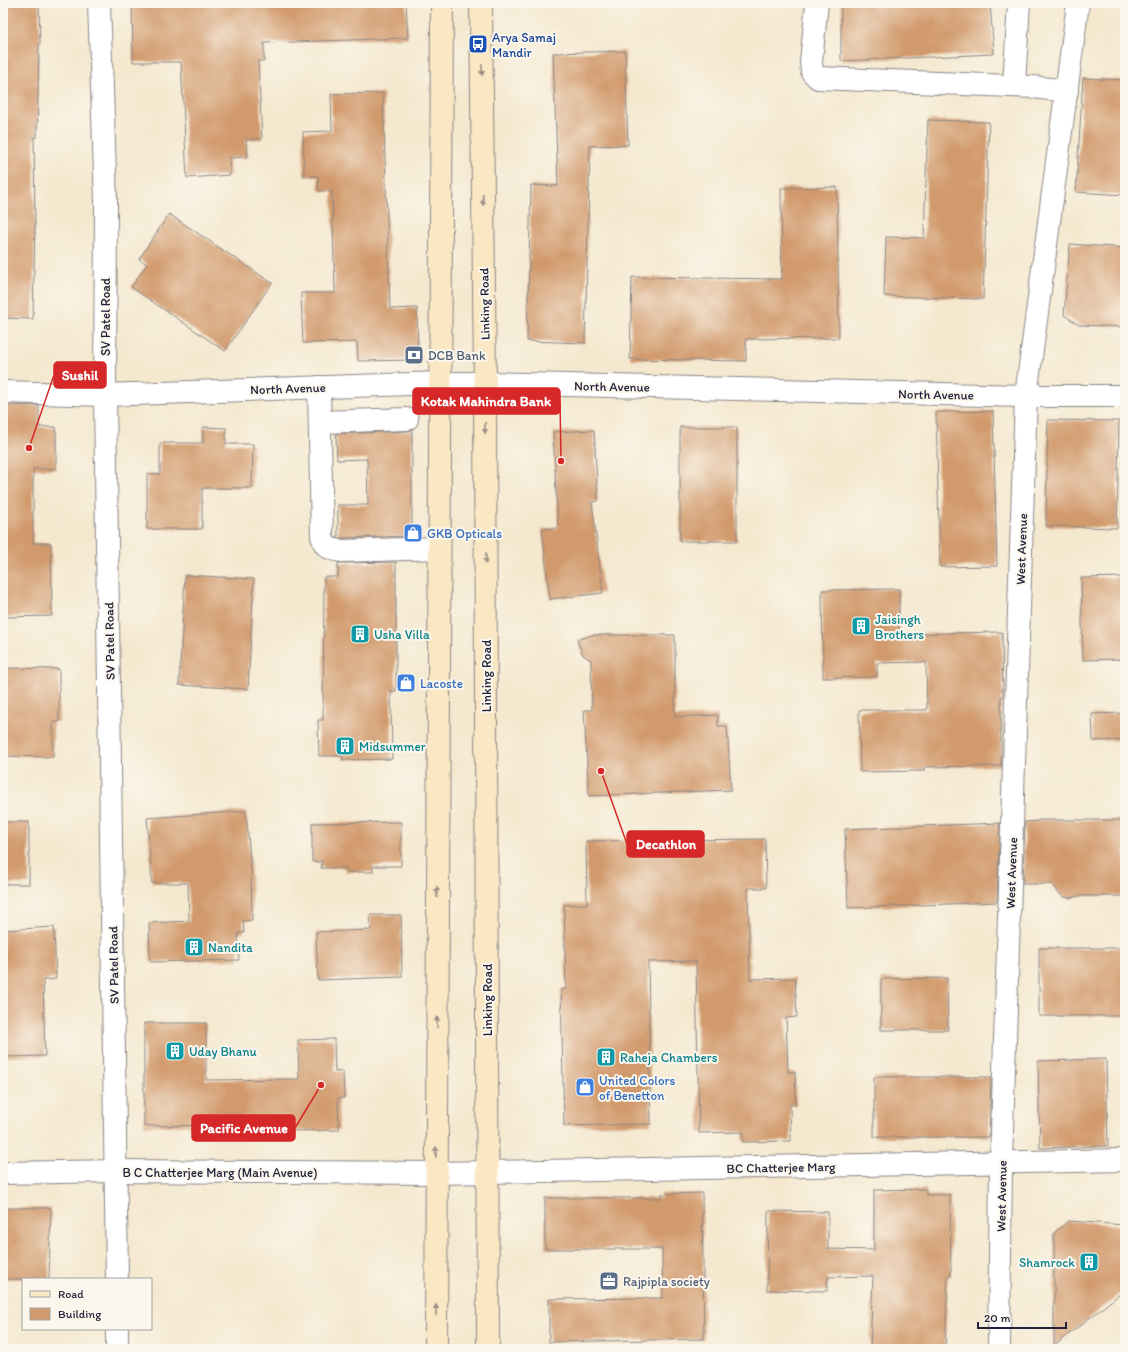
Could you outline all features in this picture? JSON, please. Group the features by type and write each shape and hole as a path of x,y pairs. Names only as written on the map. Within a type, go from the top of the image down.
{"main road":[{"path":"436,1349 442,3"},
{"name":"Linking Road","path":"481,3 485,383 488,1349"}],"street":[{"name":"SV Patel Road","path":"99,3 106,202 105,395 117,1278"},
{"path":"817,3 811,62 812,72 818,78 1014,86 1067,91"},
{"path":"1014,86 1019,3"},
{"name":"West Avenue","path":"999,1349 1001,1162 1026,396 1078,3"},
{"name":"North Avenue","path":"3,392 105,395 440,383 485,383 1026,396 1125,396"},
{"path":"319,387 322,536 324,544 330,549 342,551 439,548"},
{"path":"320,422 407,419"},
{"name":"BC Chatterjee Marg","path":"436,1173 1125,1160"},
{"name":"B C Chatterjee Marg (Main Avenue)","path":"3,1173 436,1173"},
{"path":"117,1330 117,1349"}],"building":[{"path":"3,3 39,3 40,44 37,137 34,137 35,223 33,319 3,318"},
{"path":"132,3 406,3 408,38 264,43 264,61 258,61 262,139 246,140 248,157 229,158 230,175 187,178 181,62 133,62"},
{"path":"841,3 990,3 994,54 841,61"},
{"path":"625,51 628,145 590,146 585,343 527,341 531,185 558,186 553,53"},
{"path":"1083,78 1125,80 1125,195 1076,192"},
{"path":"383,93 390,309 417,308 418,360 358,361 357,342 303,343 301,293 335,293 332,191 319,191 318,176 304,176 303,132 332,131 331,94"},
{"path":"928,120 989,122 983,299 884,296 886,237 924,238"},
{"path":"837,187 839,338 746,339 746,361 630,359 632,277 782,279 781,188"},
{"path":"169,214 272,283 225,351 131,287 147,264 139,259"},
{"path":"1070,244 1125,248 1125,327 1079,325 1064,315"},
{"path":"3,405 39,406 39,427 56,427 56,469 33,469 33,543 51,543 52,616 3,617"},
{"path":"993,411 997,566 940,567 936,412"},
{"path":"1048,420 1119,421 1117,528 1046,526"},
{"path":"203,427 226,428 226,444 253,444 252,488 202,488 202,529 147,529 147,474 160,474 160,443 203,443"},
{"path":"680,427 737,427 737,541 680,541"},
{"path":"412,430 412,536 338,538 338,505 368,505 367,459 337,460 336,434"},
{"path":"594,430 598,501 592,502 603,593 550,599 542,529 558,528 553,432"},
{"path":"396,562 396,691 391,691 392,759 343,760 342,756 319,756 318,720 323,720 324,577 338,577 338,563"},
{"path":"185,575 254,579 248,689 179,685"},
{"path":"1125,577 1125,659 1083,660 1081,578"},
{"path":"899,589 899,634 1002,632 1003,697 1001,697 1001,766 924,767 924,771 860,772 859,710 927,710 926,662 877,663 877,677 823,678 822,590"},
{"path":"592,635 675,635 675,717 718,715 718,726 727,726 731,790 589,796 584,710 592,710 591,660 583,655 577,640"},
{"path":"3,668 59,669 59,722 53,722 53,757 3,756"},
{"path":"1125,713 1125,740 1093,741 1092,714"},
{"path":"246,811 251,871 252,920 243,921 244,933 238,933 239,960 150,962 149,923 189,921 188,883 152,883 147,818"},
{"path":"1039,820 1125,820 1125,896 1079,896 1069,898 1060,894 1052,884 1023,884 1025,822"},
{"path":"3,822 29,822 29,884 3,884"},
{"path":"401,822 401,866 373,866 373,872 346,872 346,868 321,868 322,862 312,862 312,823"},
{"path":"1000,823 997,902 848,908 845,829"},
{"path":"765,839 766,888 748,888 750,979 795,978 797,1017 786,1018 788,1072 795,1072 796,1105 790,1105 791,1141 743,1142 743,1132 699,1133 696,961 648,962 651,1124 564,1126 561,989 566,989 564,905 587,904 586,841"},
{"path":"370,915 401,915 402,977 318,980 316,932 371,930"},
{"path":"54,927 56,979 43,980 45,1056 3,1057 3,930"},
{"path":"1039,948 1125,948 1125,1016 1039,1016"},
{"path":"947,978 948,1030 881,1030 881,979"},
{"name":"Uday Bhanu","path":"144,1023 206,1023 206,1080 299,1079 298,1040 334,1039 335,1072 343,1071 344,1098 338,1098 339,1130 243,1132 235,1125 144,1126"},
{"path":"1106,1059 1108,1146 1040,1148 1038,1061"},
{"path":"874,1077 991,1077 989,1137 874,1137"},
{"path":"926,1189 926,1195 950,1195 951,1276 948,1276 945,1349 870,1349 873,1276 828,1277 827,1291 767,1290 768,1211 828,1212 828,1249 874,1250 874,1190"},
{"path":"702,1193 704,1339 549,1342 549,1299 663,1298 662,1249 545,1249 545,1198 661,1198 661,1194"},
{"path":"3,1208 51,1208 49,1278 3,1279"},
{"name":"Shamrock","path":"1068,1221 1125,1225 1125,1290 1054,1346 1054,1233"}],"place":[{"name":"Arya Samaj Mandir","path":"478,44"},
{"name":"DCB Bank","path":"414,355"},
{"name":"Sushil","path":"29,448"},
{"name":"Kotak Mahindra Bank","path":"561,461"},
{"name":"GKB Opticals","path":"413,533"},
{"name":"Jaisingh Brothers","path":"861,626"},
{"name":"Usha Villa","path":"360,634"},
{"name":"Lacoste","path":"406,683"},
{"name":"Midsummer","path":"345,746"},
{"name":"Decathlon","path":"601,771"},
{"name":"Nandita","path":"194,947"},
{"name":"Uday Bhanu","path":"175,1051"},
{"name":"Raheja Chambers","path":"606,1057"},
{"name":"Pacific Avenue","path":"321,1085"},
{"name":"United Colors of Benetton","path":"585,1087"},
{"name":"Shamrock","path":"1089,1262"},
{"name":"Rajpipla society","path":"609,1281"}]}
